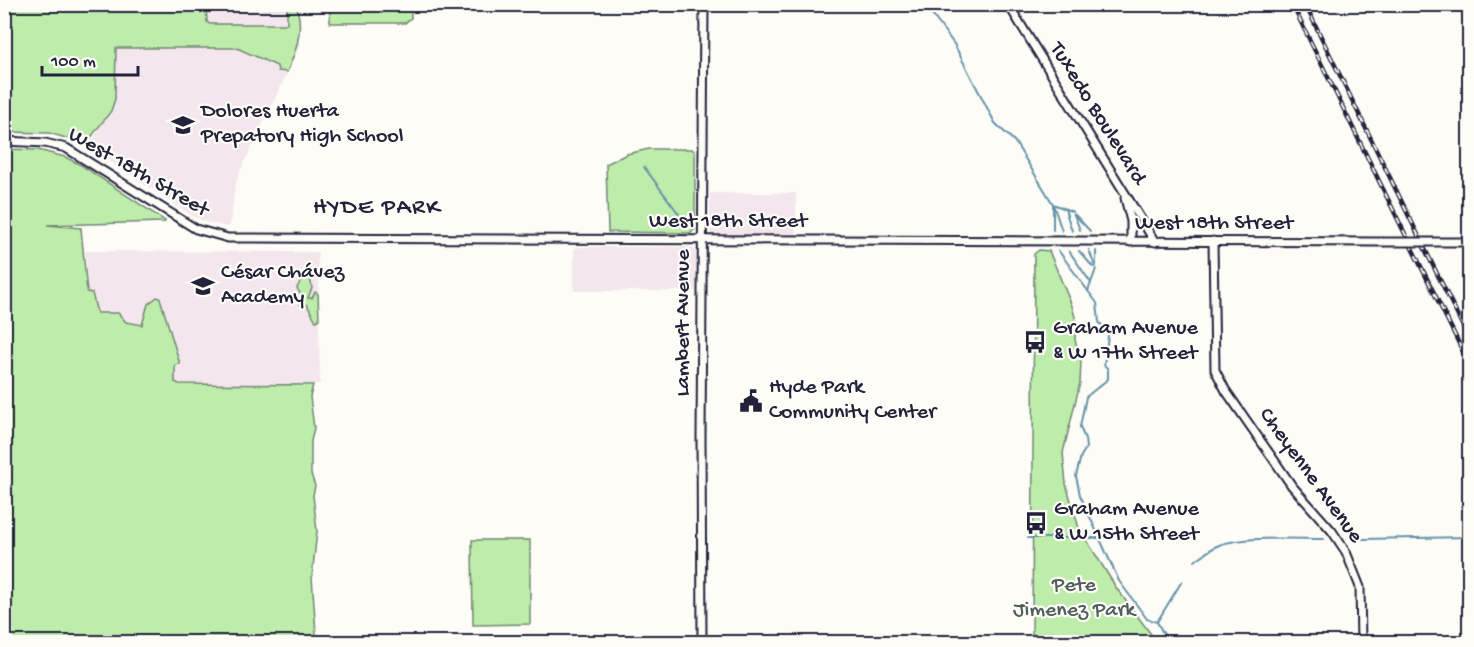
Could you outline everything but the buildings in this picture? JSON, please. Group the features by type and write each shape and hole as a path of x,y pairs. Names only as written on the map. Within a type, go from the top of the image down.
{"street":[{"name":"Lambert Avenue","path":"702,642 704,4"},
{"name":"Tuxedo Boulevard","path":"1008,4 1155,242"},
{"name":"West 18th Street","path":"7,142 45,143 66,148 196,229 228,238 1470,242"},
{"path":"1123,192 1130,215 1131,242"},
{"name":"Cheyenne Avenue","path":"1213,242 1215,370 1226,391 1292,486 1332,531 1346,552 1360,587 1361,642"}],"shaded area":[{"path":"114,5 298,5 299,47 289,68 236,44"},
{"name":"Dolores Huerta Prepatory High School","path":"116,48 237,48 288,71 240,171 235,187 230,225 226,227 192,216 88,147 111,111 115,98"},
{"path":"710,193 796,193 796,234 710,234"},
{"path":"577,247 691,247 696,251 696,291 574,291 574,250"},
{"name":"César Chávez Academy","path":"85,251 318,252 320,384 172,385 90,321"}],"green space":[{"path":"4,5 206,5 207,22 210,24 287,24 287,9 290,5 297,9 300,25 296,50 287,72 278,71 277,66 237,48 116,48 115,99 111,111 86,144 49,133 5,132"},
{"path":"330,5 411,5 411,18 405,23 330,23"},
{"path":"5,149 38,150 65,157 81,165 165,221 47,225 81,228 87,292 92,293 97,313 118,313 126,322 142,325 148,304 157,297 160,298 180,364 175,365 175,382 179,384 313,385 310,397 314,428 311,441 311,474 315,486 313,495 317,531 312,577 316,633 313,642 5,642"},
{"path":"649,149 692,149 695,152 695,229 691,233 608,232 606,164 627,154"},
{"name":"Pete Jimenez Park","path":"1039,250 1049,251 1076,321 1075,340 1081,361 1080,383 1063,453 1066,484 1079,528 1117,589 1157,642 1032,642 1034,254"},
{"path":"310,277 312,288 308,298 312,298 315,292 318,294 319,320 316,321 307,305 300,304 303,299 297,288 301,280"},
{"path":"472,540 530,540 530,624 473,625"}],"waterway":[{"path":"924,4 954,44 995,123 1015,142 1053,204 1073,212 1080,230"},
{"path":"644,167 679,214"},
{"path":"1053,204 1062,231"},
{"path":"1053,206 1053,230"},
{"path":"1065,209 1072,231"},
{"path":"1075,215 1090,231"},
{"path":"1058,250 1088,291"},
{"path":"1089,250 1096,269 1088,291 1097,303 1099,322 1108,336 1104,365 1108,369 1108,379 1086,397 1080,427 1086,448 1081,456 1076,476 1080,495 1119,581 1147,619 1157,622 1168,642"},
{"path":"1069,251 1091,283"},
{"path":"1079,251 1093,267"},
{"path":"1096,251 1096,266"},
{"path":"1362,539 1470,537"},
{"path":"1028,538 1100,538"},
{"path":"1195,561 1219,545 1229,542 1324,539"},
{"path":"1157,622 1182,581"}],"railway":[{"path":"1292,4 1470,366"},
{"path":"1305,4 1470,341"}],"place":[{"name":"Dolores Huerta Prepatory High School","path":"183,125"},
{"name":"César Chávez Academy","path":"203,286"},
{"name":"Graham Avenue & W 17th Street","path":"1035,342"},
{"name":"Hyde Park Community Center","path":"751,401"},
{"name":"Graham Avenue & W 15th Street","path":"1036,523"}],"district":[{"name":"HYDE PARK","path":"377,208"}]}
